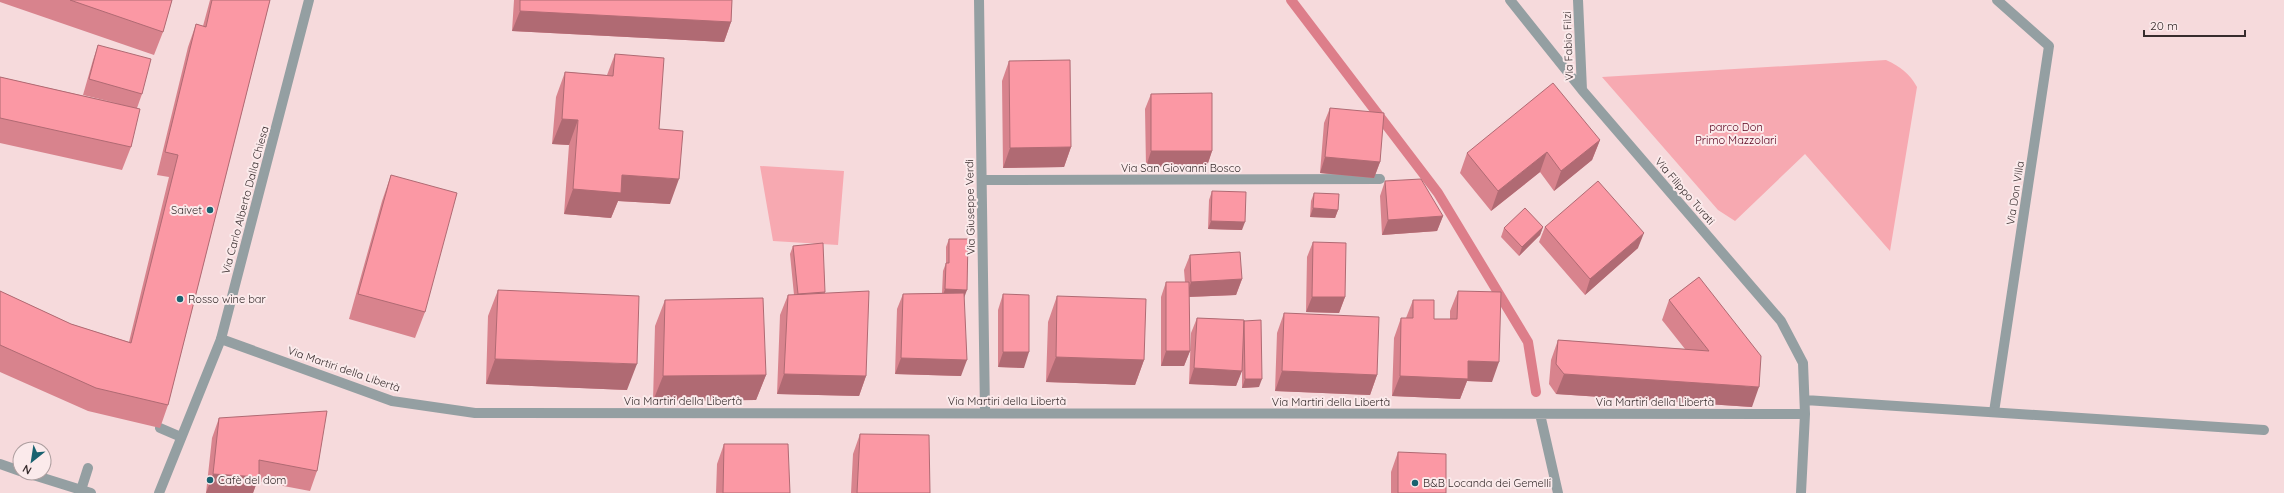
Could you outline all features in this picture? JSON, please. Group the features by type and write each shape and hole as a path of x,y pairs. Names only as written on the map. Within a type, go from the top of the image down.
{"street":[{"name":"Via Carlo Alberto Dalla Chiesa","path":"159,493 221,339 309,0"},
{"name":"Via Giuseppe Verdi","path":"979,0 985,413"},
{"name":"Via Filippo Turati","path":"1510,0 1582,90 1781,321 1803,363 1805,414 1801,493"},
{"name":"Via Fabio Filzi","path":"1578,0 1582,90"},
{"name":"Via Don Villa","path":"1994,412 2049,46 1997,0"},
{"name":"Via San Giovanni Bosco","path":"982,180 1380,180"},
{"name":"Via Martiri della Libertà","path":"221,339 392,401 475,413 1805,414"},
{"path":"1805,400 2264,430"},
{"path":"1540,414 1558,493"},
{"path":"160,428 181,437"},
{"path":"0,464 12,468"},
{"path":"81,490 88,468"},
{"path":"52,481 91,493"}],"green space":[{"name":"parco Don Primo Mazzolari","path":"1886,60 1904,71 1917,87 1890,251 1805,154 1735,221 1718,210 1602,77"},
{"path":"760,166 844,171 838,245 773,241"}],"building":[{"path":"70,0 172,0 163,32"},
{"path":"212,0 270,0 168,405 96,388 0,345 0,291 71,324 131,343 178,155 165,152 196,24 206,27"},
{"path":"520,0 732,0 731,22 520,11"},
{"path":"98,45 151,59 142,94 89,79"},
{"path":"615,54 664,58 659,129 683,131 679,179 622,175 621,193 573,189 578,120 562,119 565,72 613,76"},
{"path":"1070,60 1071,147 1010,148 1009,61"},
{"path":"0,77 140,109 131,147 0,118"},
{"path":"1553,83 1600,140 1561,171 1547,152 1498,191 1467,153"},
{"path":"1212,93 1212,151 1151,151 1151,94"},
{"path":"1330,108 1384,113 1380,162 1325,157"},
{"path":"391,175 457,193 425,312 358,294"},
{"path":"1421,179 1443,216 1388,220 1385,181"},
{"path":"1598,181 1644,233 1590,279 1545,227"},
{"path":"1212,191 1246,192 1245,222 1211,221"},
{"path":"1314,193 1339,194 1338,210 1313,208"},
{"path":"1525,208 1543,227 1522,247 1504,228"},
{"path":"949,239 968,239 967,290 945,289 946,263 949,263"},
{"path":"1313,242 1346,243 1345,297 1312,297"},
{"path":"823,243 825,292 798,294 793,246"},
{"path":"1240,252 1242,279 1191,282 1190,255"},
{"path":"1699,277 1761,356 1759,387 1564,374 1556,364 1558,340 1709,351 1669,300"},
{"path":"1166,282 1189,282 1190,351 1166,351"},
{"path":"498,290 639,296 637,364 495,359"},
{"path":"869,291 866,376 784,374 788,295"},
{"path":"1458,291 1501,292 1499,362 1468,361 1468,379 1400,376 1401,318 1413,318 1413,300 1434,300 1434,319 1457,319"},
{"path":"964,293 967,360 901,358 903,294"},
{"path":"1003,294 1029,295 1029,352 1003,352"},
{"path":"1057,296 1146,299 1144,360 1056,357"},
{"path":"763,298 766,375 663,376 665,300"},
{"path":"1284,313 1379,317 1377,375 1282,371"},
{"path":"1197,318 1244,320 1242,371 1194,368"},
{"path":"1261,320 1262,379 1245,379 1244,321"},
{"path":"327,411 317,471 259,460 259,477 213,474 219,418"},
{"path":"860,434 929,435 930,493 857,493"},
{"path":"724,444 788,444 790,493 723,493"},
{"path":"1398,452 1446,454 1446,493 1398,493"}],"waterway":[{"path":"1291,0 1438,193 1528,342 1536,392"}],"place":[{"name":"Saivet","path":"210,210"},
{"name":"Rosso wine bar","path":"180,299"},
{"name":"Cafè del dom","path":"210,480"},
{"name":"B&B Locanda dei Gemelli","path":"1415,483"}]}
